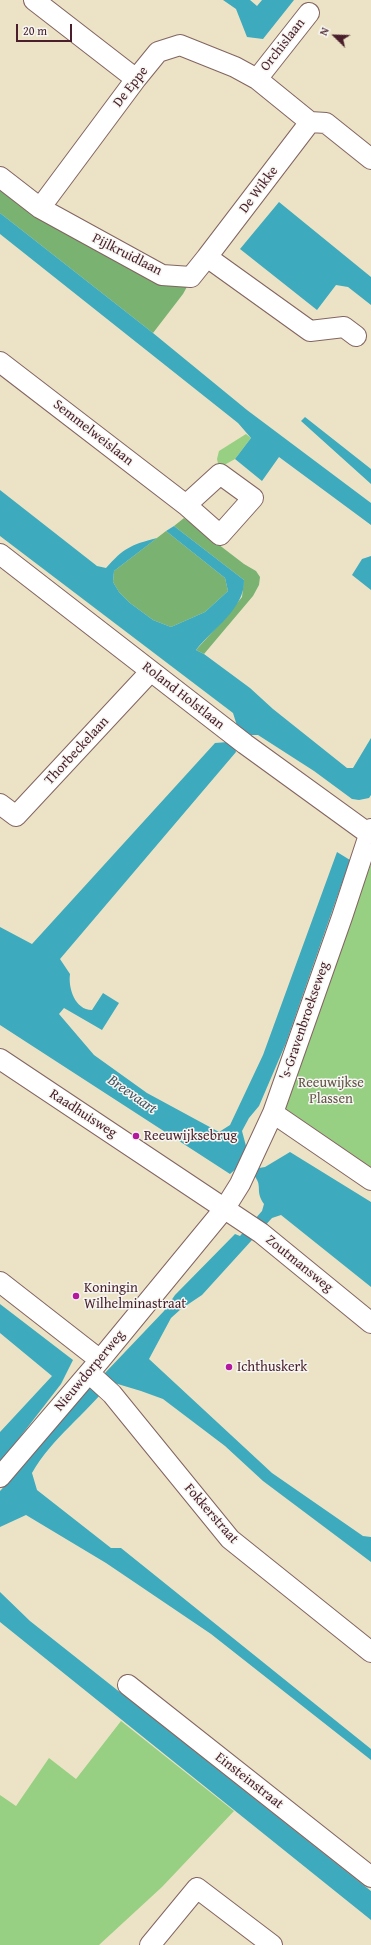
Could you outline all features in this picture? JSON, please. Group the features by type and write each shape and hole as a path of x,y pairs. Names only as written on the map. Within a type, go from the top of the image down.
{"street":[{"path":"34,0 136,79"},
{"name":"Orchislaan","path":"309,13 257,79 310,122 326,123 371,159"},
{"name":"De Eppe","path":"40,208 136,79 158,52 180,46 235,67 257,79"},
{"name":"De Wikke","path":"207,257 310,122"},
{"name":"Pijlkruidlaan","path":"0,177 40,208 162,275 191,277 207,257"},
{"path":"207,257 310,331 344,327 356,336"},
{"name":"Semmelweislaan","path":"0,362 186,505"},
{"name":"Roland Holstlaan","path":"0,554 239,739 370,831"},
{"name":"Thorbeckelaan","path":"0,804 16,816 151,671"},
{"name":"'s-Gravenbroekseweg","path":"225,1208 240,1184 272,1113 342,917 370,831"},
{"name":"Raadhuisweg","path":"0,1059 225,1208"},
{"path":"272,1113 371,1180"},
{"name":"Zoutmansweg","path":"225,1208 254,1229 371,1323"},
{"name":"Nieuwdorperweg","path":"0,1476 95,1370 225,1208"},
{"path":"0,1282 40,1312 95,1370"},
{"name":"Fokkerstraat","path":"95,1370 112,1394 230,1539 371,1652"},
{"name":"Einsteinstraat","path":"128,1685 371,1877"},
{"path":"150,1945 197,1888 272,1945"}],"green space":[{"path":"0,188 83,241 194,274 183,294 153,333 0,213"},
{"path":"246,434 251,438 235,459 219,468 217,459 219,451"},
{"path":"184,518 244,564 256,571 260,577 259,585 253,596 204,654 196,650 242,597 244,580 174,526"},
{"path":"166,531 225,578 228,591 205,612 171,627 153,620 130,603 119,592 113,582 114,571"},
{"name":"Reeuwijkse Plassen","path":"371,864 371,1167 283,1107"},
{"path":"121,1721 234,1811 162,1887 99,1945 0,1945 0,1795 16,1806 49,1758 76,1779"}],"water":[{"path":"223,0 250,0 257,6 262,0 294,0 263,39 247,37 236,9"},
{"path":"279,202 371,277 371,305 348,287 336,285 317,310 240,249"},
{"path":"0,213 153,333 247,410 371,503 371,525 279,457 262,481 235,459 251,438 238,423 0,234"},
{"path":"305,417 371,469 371,484 301,421"},
{"name":"Breevaart","path":"0,490 97,566 106,568 128,548 157,538 114,571 113,582 119,592 130,603 153,620 171,627 205,612 228,591 225,578 166,531 174,526 244,580 243,590 233,609 196,650 204,654 250,688 273,709 347,768 353,768 371,738 371,795 369,798 359,800 352,799 314,771 258,735 246,735 235,748 236,752 60,959 70,974 70,986 72,992 77,1002 81,1006 92,1010 103,993 119,1003 102,1030 64,1008 59,1014 94,1055 147,1093 219,1132 230,1125 263,1055 337,852 350,860 286,1043 259,1106 249,1118 242,1131 246,1146 243,1159 259,1168 265,1167 290,1152 371,1202 371,1287 281,1215 272,1218 202,1295 181,1309 171,1318 149,1359 272,1473 363,1536 371,1537 371,1562 263,1481 225,1446 163,1399 111,1382 91,1405 59,1437 40,1460 32,1473 37,1490 111,1548 121,1548 371,1749 371,1760 211,1634 106,1563 26,1515 0,1527 0,1491 25,1464 88,1385 104,1374 164,1311 175,1295 235,1234 240,1236 262,1211 264,1204 260,1197 256,1178 252,1174 238,1167 230,1174 0,1025 0,927 32,944 215,743 228,742 238,729 233,713 0,536"},
{"path":"371,556 371,590 352,575 362,559"},
{"path":"0,1304 73,1360 61,1384 0,1463 0,1432 52,1376 0,1333"},
{"path":"0,1592 30,1621 371,1891 371,1920 0,1622"}],"place":[{"name":"Reeuwijksebrug","path":"136,1136"},
{"name":"Koningin Wilhelminastraat","path":"76,1296"},
{"name":"Ichthuskerk","path":"229,1367"}]}
